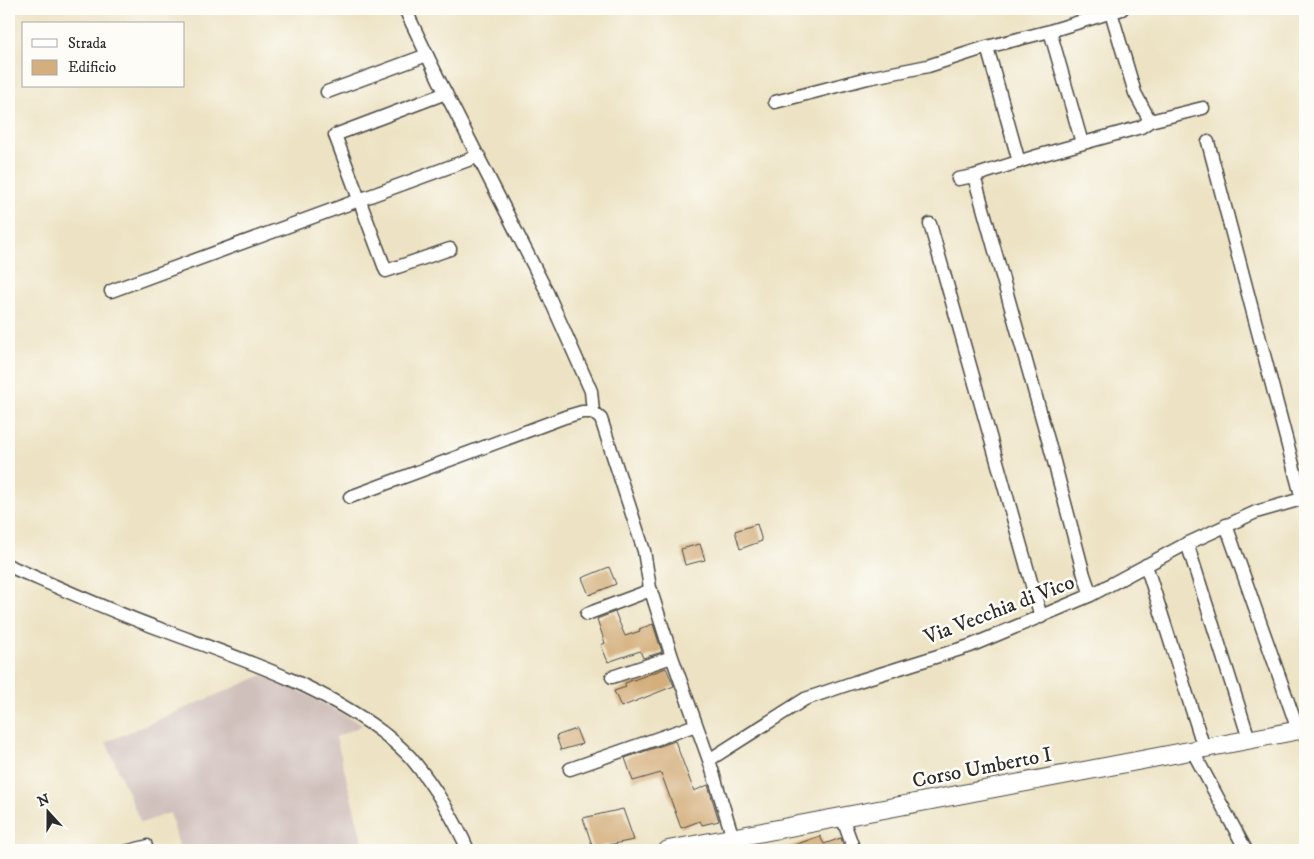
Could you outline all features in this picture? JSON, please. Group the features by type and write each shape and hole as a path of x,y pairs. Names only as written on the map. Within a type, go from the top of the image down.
{"main road":[{"name":"Corso Umberto I","path":"668,850 1301,729"}],"street":[{"path":"405,9 542,282 580,363 591,390 593,412"},
{"path":"775,102 868,78 928,66 986,47 1050,31 1116,10 1135,93 1150,121"},
{"path":"1050,31 1082,143"},
{"path":"986,47 1020,162"},
{"path":"326,92 427,55"},
{"path":"446,93 335,135 386,271 450,249"},
{"path":"958,180 1141,126 1150,121 1203,108"},
{"path":"1208,142 1303,498"},
{"path":"112,290 479,156"},
{"path":"974,176 1091,595"},
{"path":"930,224 1041,617"},
{"path":"350,497 565,417 582,412 593,412 601,418 644,551 651,590 672,657 709,760 733,838"},
{"name":"Via Vecchia di Vico","path":"709,760 805,700 855,682 970,646 1091,595 1187,543 1256,512 1303,498"},
{"path":"1226,526 1301,729"},
{"path":"1187,543 1249,740"},
{"path":"1146,565 1198,749 1246,850"},
{"path":"9,566 107,610 262,666 358,714 398,745 415,762 444,806 468,850"},
{"path":"587,614 651,590"},
{"path":"612,677 672,657"},
{"path":"570,769 696,725"},
{"path":"842,817 854,850"}],"lane":[{"path":"121,850 148,843 150,850"}],"shaded area":[{"path":"263,675 306,694 363,725 336,737 363,844 331,850 180,850 170,813 141,823 106,742"}],"building":[{"path":"757,524 762,541 740,549 735,531"},
{"path":"700,544 705,560 685,565 681,549"},
{"path":"609,567 616,584 589,595 582,578"},
{"path":"615,612 625,636 653,624 662,652 643,658 640,651 608,662 601,645 605,643 597,619"},
{"path":"666,668 674,686 621,707 614,691 626,687 625,683"},
{"path":"576,729 582,744 561,750 556,736"},
{"path":"675,741 694,791 708,785 719,821 702,825 700,821 681,828 661,773 633,781 625,758"},
{"path":"623,809 634,840 593,848 583,818"},
{"path":"820,836 824,844 841,838 845,850 783,850 783,849"}]}
